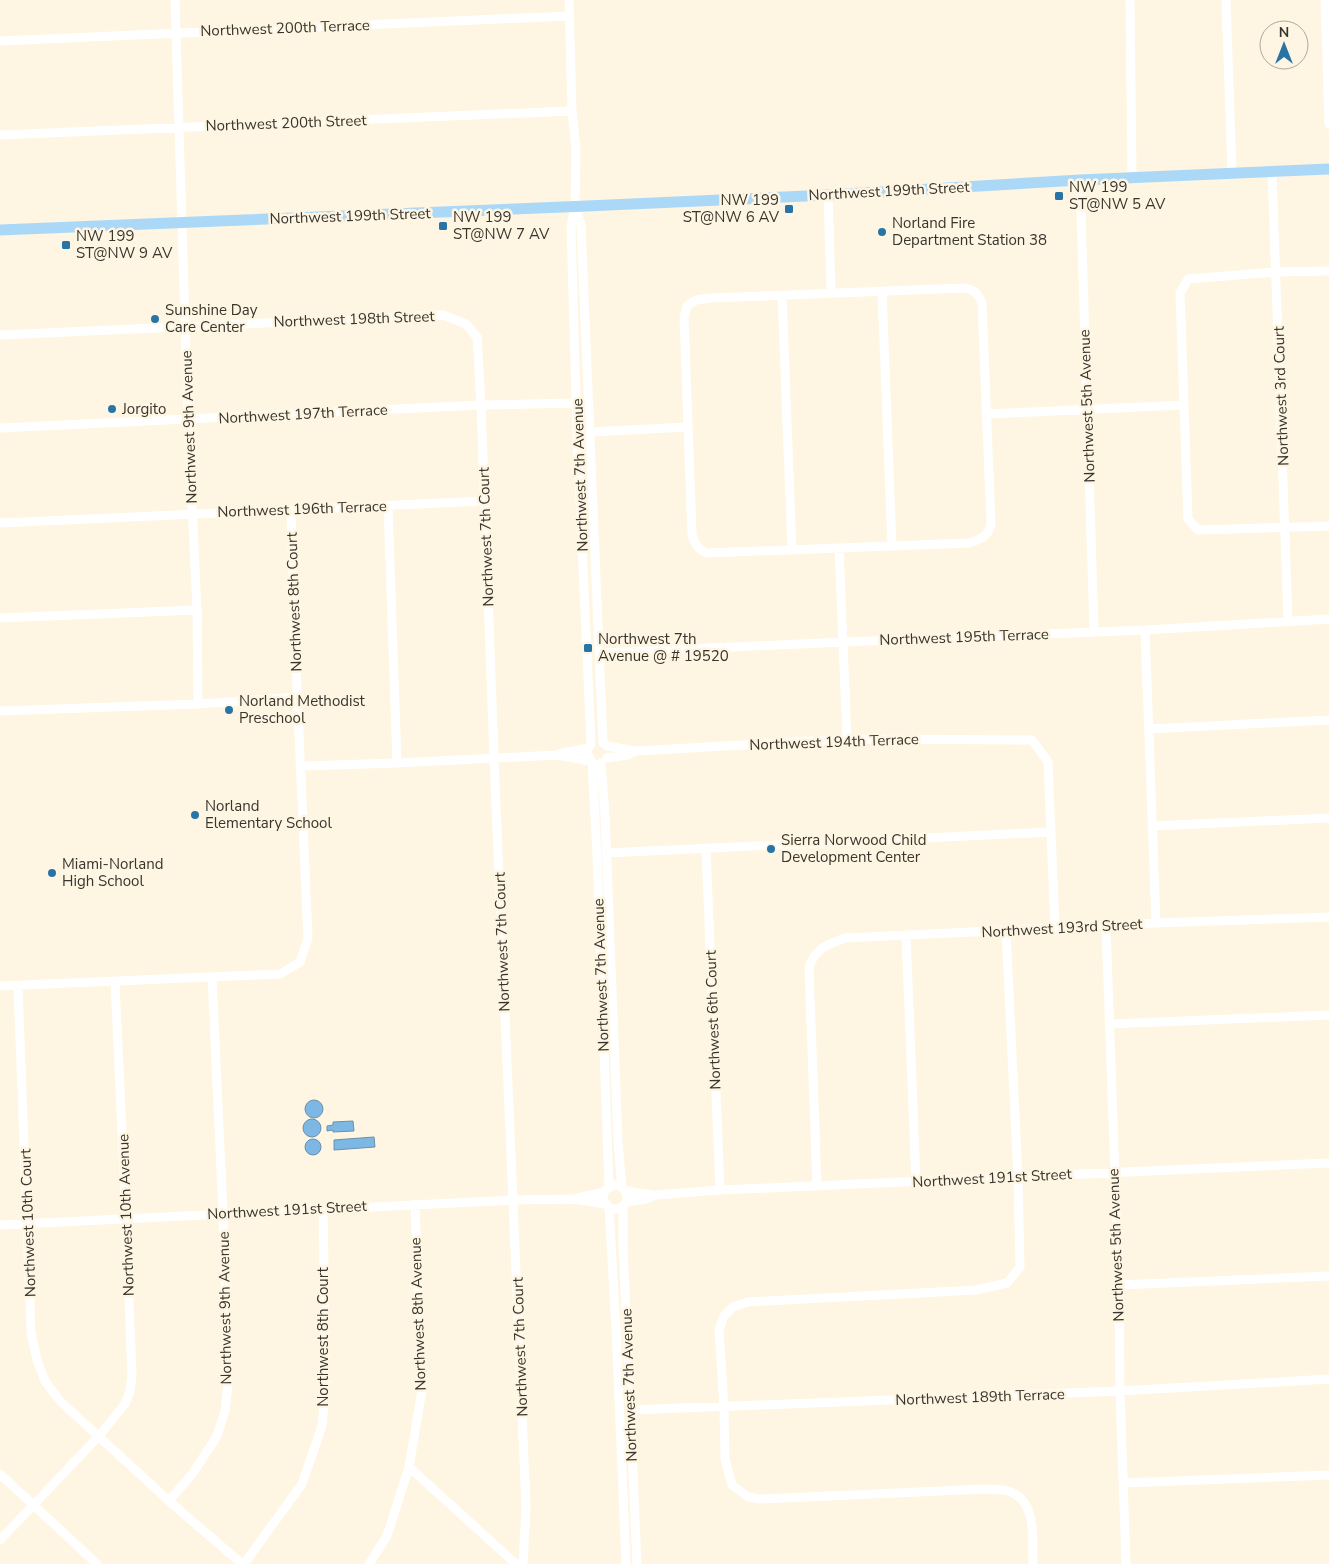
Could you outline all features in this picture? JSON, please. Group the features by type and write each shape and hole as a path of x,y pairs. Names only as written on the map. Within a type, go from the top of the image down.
{"main road":[{"name":"Northwest 199th Street","path":"0,230 575,207 828,195 1080,180 1329,169"}],"street":[{"name":"Northwest 9th Avenue","path":"175,0 188,420 197,610 198,704"},
{"name":"Northwest 7th Avenue","path":"569,0 572,110 576,150 575,207 571,227 590,746 588,756 598,761"},
{"path":"1130,0 1132,178"},
{"path":"1226,0 1232,173"},
{"path":"1324,0 1329,124"},
{"name":"Northwest 200th Terrace","path":"0,41 569,16"},
{"name":"Northwest 200th Street","path":"0,135 572,110"},
{"name":"Northwest 3rd Court","path":"1272,172 1288,621"},
{"name":"Northwest 5th Avenue","path":"1080,180 1094,632"},
{"path":"828,195 831,293"},
{"name":"Northwest 7th Avenue","path":"575,207 581,225 600,653 605,744 609,752 598,761"},
{"path":"1329,271 1276,272 1188,279 1180,294 1188,519 1198,530 1329,526"},
{"path":"963,288 976,292 982,303 991,525 989,532 982,538 970,543 707,553 700,550 695,545 692,534 684,318 687,306 696,300 703,299 882,291 963,288"},
{"path":"882,291 892,546"},
{"path":"782,295 792,550"},
{"name":"Northwest 198th Street","path":"0,335 442,315 466,324"},
{"name":"Northwest 7th Court","path":"466,324 477,338 481,405 526,1507 523,1564"},
{"name":"Northwest 197th Terrace","path":"0,428 481,405 576,403"},
{"path":"987,414 1184,406"},
{"path":"590,432 687,427"},
{"name":"Northwest 196th Terrace","path":"0,523 484,501"},
{"path":"388,506 397,763"},
{"name":"Northwest 8th Court","path":"212,977 280,974 300,962 308,938 293,608 291,510"},
{"path":"839,548 847,739"},
{"path":"0,618 197,610"},
{"name":"Northwest 195th Terrace","path":"600,653 1145,630 1329,619"},
{"path":"1145,630 1156,923"},
{"path":"0,711 198,704 297,697"},
{"path":"1149,729 1329,720"},
{"name":"Northwest 194th Terrace","path":"605,744 636,751 847,739 1032,740 1048,762 1051,832"},
{"path":"590,746 598,742 605,744"},
{"name":"Northwest 194th Terrace","path":"556,755 590,746"},
{"name":"Northwest 194th Terrace","path":"301,767 556,755 598,761 628,755 636,751"},
{"name":"Northwest 7th Avenue","path":"598,761 607,853 618,1141 624,1190"},
{"name":"Northwest 7th Avenue","path":"598,761 597,855 607,1190"},
{"path":"1152,826 1329,818"},
{"path":"607,853 1051,832 1055,929"},
{"name":"Northwest 6th Court","path":"706,849 720,1190"},
{"name":"Northwest 193rd Street","path":"817,1186 809,968 811,960 825,946 845,938 1106,927 1156,923 1329,917"},
{"name":"Northwest 5th Avenue","path":"1106,927 1119,1285 1120,1391 1126,1564"},
{"path":"1006,931 1018,1177 1020,1268 1007,1283 976,1290 747,1302 733,1307 724,1316 719,1330 724,1407 724,1459 732,1485 748,1497 760,1499 985,1489 1007,1491 1023,1500 1032,1517 1033,1564"},
{"path":"906,935 916,1182"},
{"name":"Northwest 9th Avenue","path":"169,1501 193,1473 217,1436 225,1411 228,1385 223,1213 212,977"},
{"path":"0,986 212,977"},
{"name":"Northwest 10th Avenue","path":"0,1540 98,1437 125,1404 130,1391 132,1376 115,982"},
{"name":"Northwest 10th Court","path":"18,986 32,1332 37,1360 45,1381 60,1401 98,1437 243,1564"},
{"path":"1109,1024 1329,1016"},
{"name":"Northwest 191st Street","path":"624,1190 656,1195 720,1190 1329,1163"},
{"path":"618,1186 624,1190 627,1197 624,1204 616,1209 607,1205 604,1197 607,1190 618,1186"},
{"name":"Northwest 191st Street","path":"574,1199 607,1190"},
{"name":"Northwest 191st Street","path":"624,1204 656,1195"},
{"name":"Northwest 191st Street","path":"0,1225 514,1200 574,1199 607,1205"},
{"name":"Northwest 8th Avenue","path":"374,1562 387,1536 409,1467 422,1390 415,1204"},
{"name":"Northwest 7th Avenue","path":"624,1204 623,1245 637,1564"},
{"name":"Northwest 7th Avenue","path":"607,1205 615,1301 626,1564"},
{"name":"Northwest 8th Court","path":"243,1564 302,1484 322,1426 326,1381 323,1209"},
{"path":"1119,1285 1329,1276"},
{"name":"Northwest 189th Terrace","path":"630,1410 1120,1391 1329,1379"},
{"path":"409,1467 516,1564"},
{"path":"0,1474 97,1564"},
{"path":"1124,1483 1329,1475"}],"water":[{"path":"314,1100 320,1103 323,1109 320,1115 314,1118 308,1115 305,1109 308,1103"},
{"path":"312,1119 318,1122 321,1128 318,1134 312,1137 306,1134 303,1128 306,1122"},
{"path":"353,1121 354,1131 327,1131 327,1126 333,1125 333,1122"},
{"path":"374,1137 375,1147 334,1150 334,1140"},
{"path":"310,1139 316,1139 321,1144 319,1153 310,1155 305,1150 305,1144"}],"place":[{"name":"NW 199 ST@NW 5 AV","path":"1059,196"},
{"name":"NW 199 ST@NW 6 AV","path":"789,209"},
{"name":"NW 199 ST@NW 7 AV","path":"443,226"},
{"name":"Norland Fire Department Station 38","path":"882,232"},
{"name":"NW 199 ST@NW 9 AV","path":"66,245"},
{"name":"Sunshine Day Care Center","path":"155,319"},
{"name":"Jorgito","path":"112,409"},
{"name":"Northwest 7th Avenue @ # 19520","path":"588,648"},
{"name":"Norland Methodist Preschool","path":"229,710"},
{"name":"Norland Elementary School","path":"195,815"},
{"name":"Sierra Norwood Child Development Center","path":"771,849"},
{"name":"Miami-Norland High School","path":"52,873"}]}
